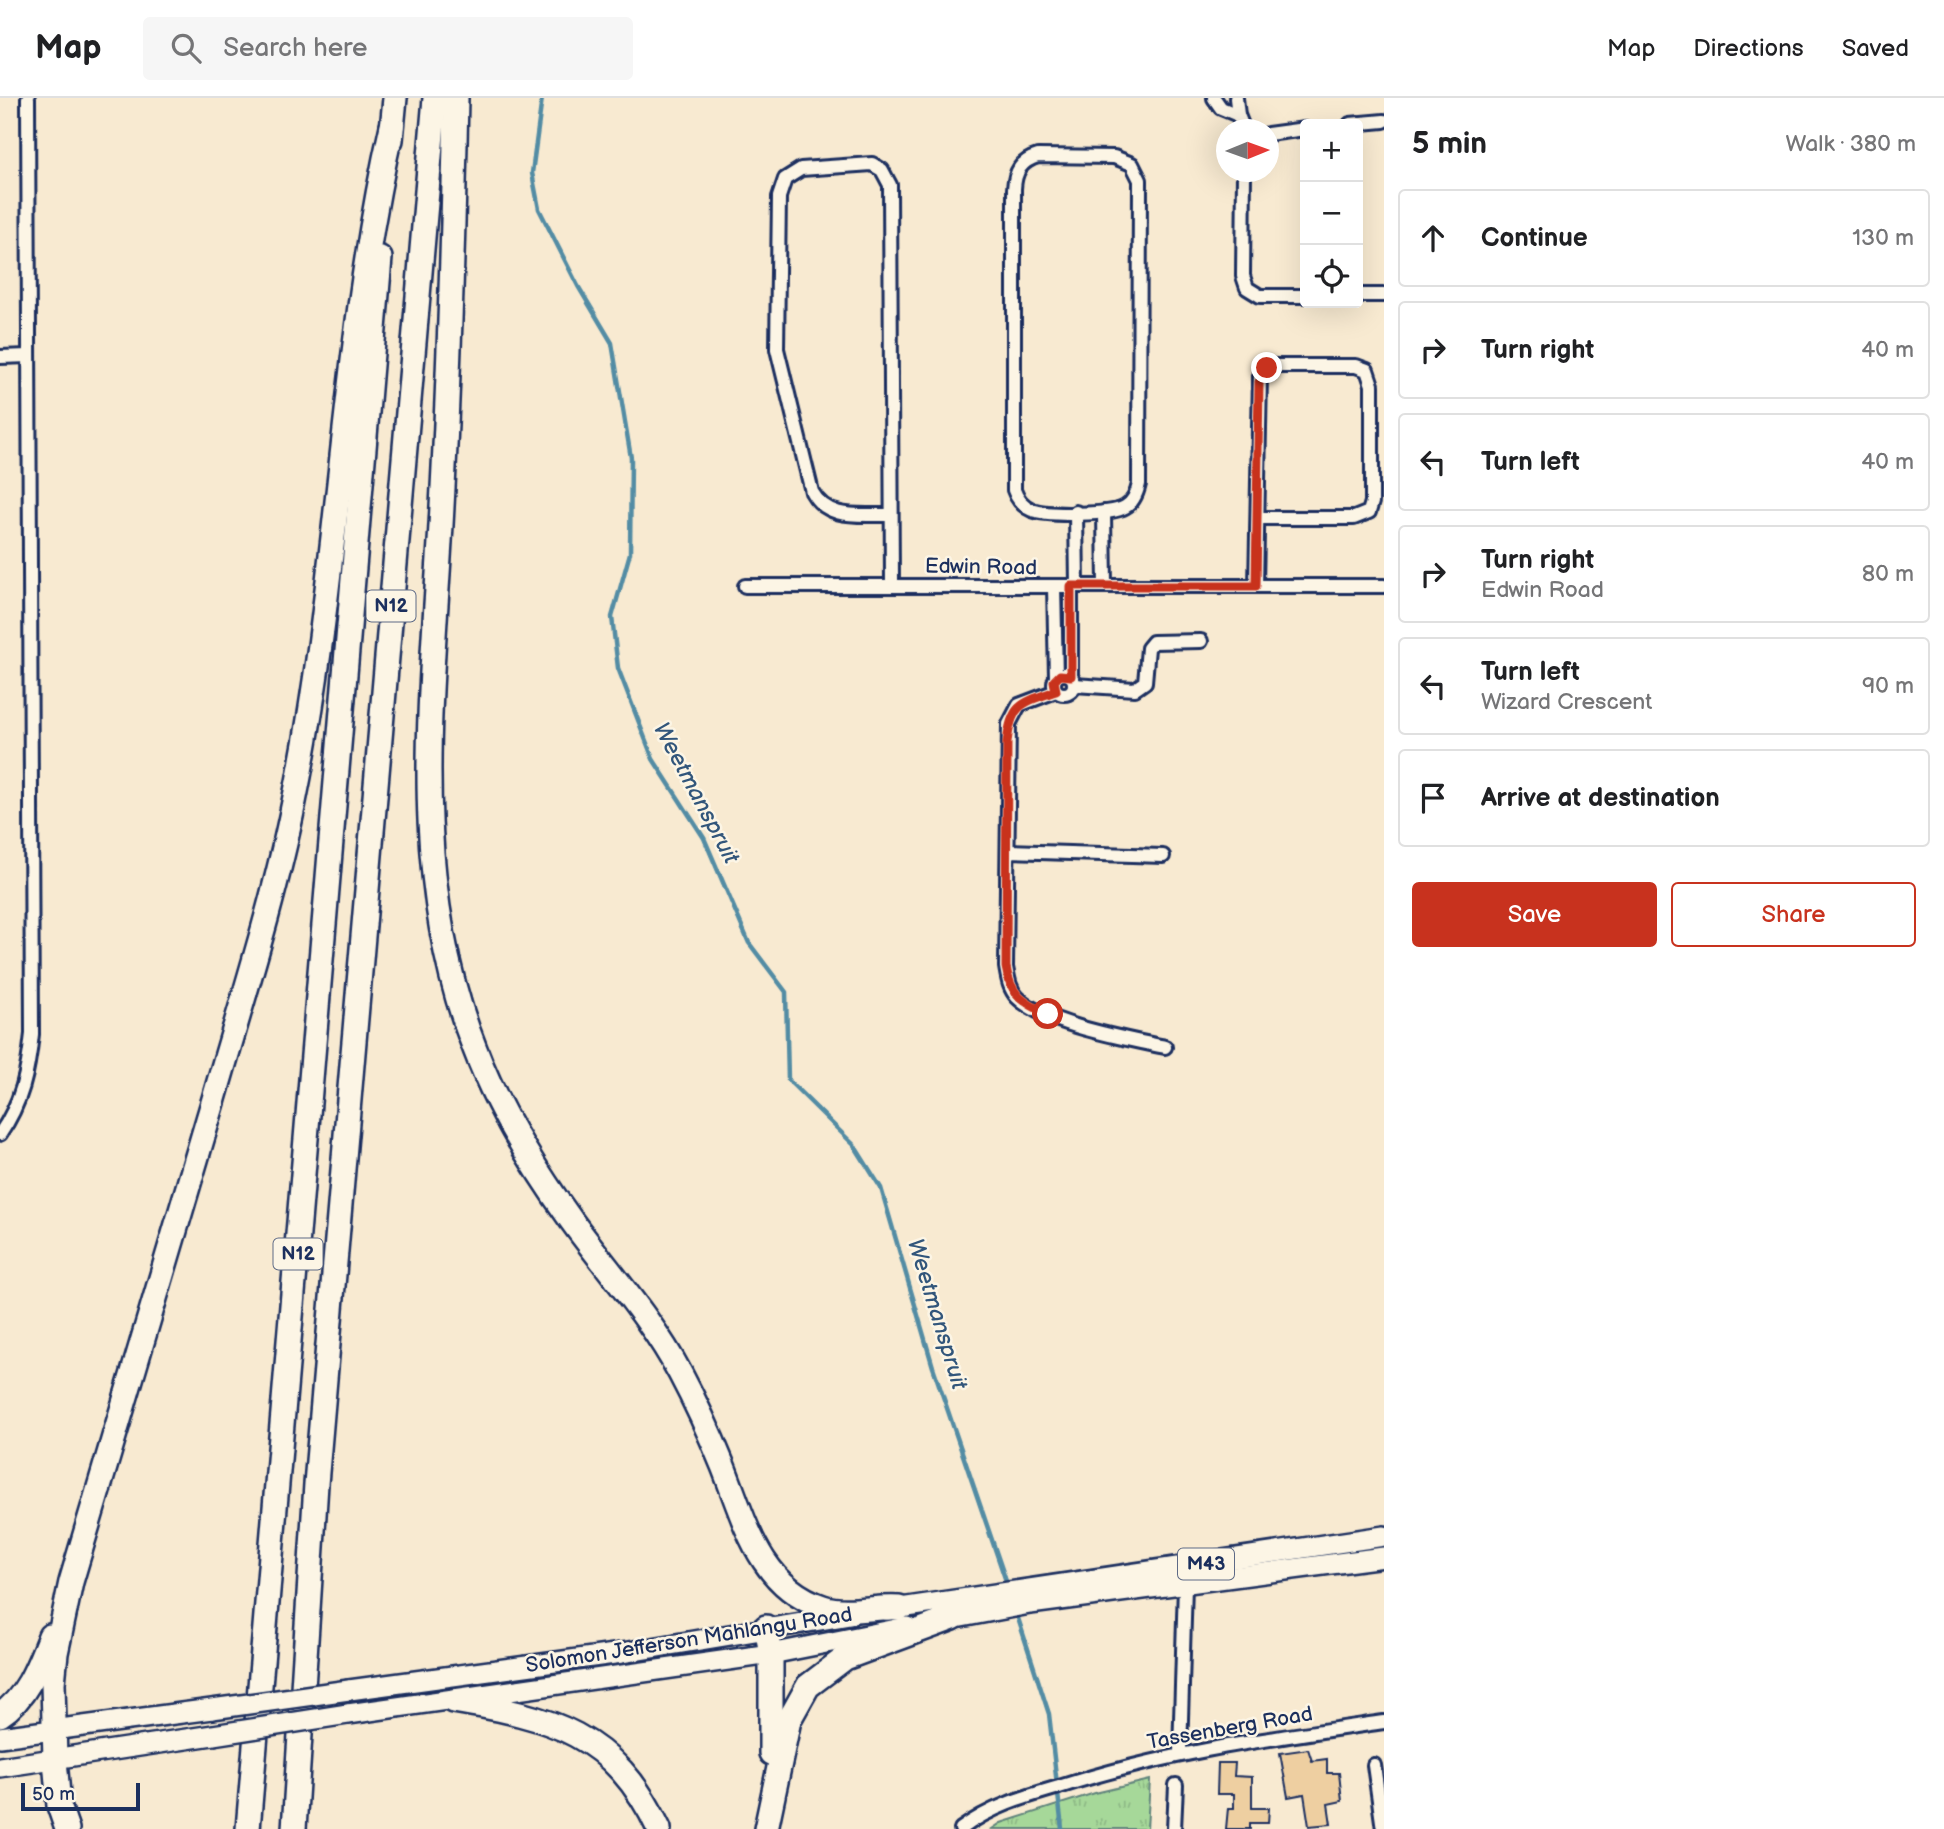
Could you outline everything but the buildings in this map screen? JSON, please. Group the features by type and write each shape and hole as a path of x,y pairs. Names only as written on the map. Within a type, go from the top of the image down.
{"highway":[{"name":"N12","path":"248,1829 395,98"},
{"name":"N12","path":"294,1829 316,1484 435,98"},
{"path":"457,98 451,317 427,768 432,871 441,932 456,996 475,1051 520,1142 543,1181 677,1367 698,1407 747,1530 765,1565 787,1587 821,1606 846,1611 899,1608"},
{"path":"67,1829 59,1806 54,1760 55,1653 71,1582 238,1015 295,802 320,651 356,327 370,228 393,126"},
{"path":"303,1829 321,1553 316,1484"},
{"path":"0,1715 21,1695 39,1664 71,1582"},
{"path":"765,1829 789,1720 808,1686 845,1658 960,1611"},
{"path":"765,1628 771,1654 773,1733 765,1829"},
{"path":"453,1702 529,1717 583,1738 602,1750 638,1788 659,1829"}],"main road":[{"name":"Solomon Jefferson Mahlangu Road","path":"0,1767 771,1654 1029,1597 1384,1536"},
{"name":"Solomon Jefferson Mahlangu Road","path":"1029,1597 1185,1585 1384,1557"},
{"name":"Solomon Jefferson Mahlangu Road","path":"0,1737 622,1653 899,1608 960,1611"}],"street":[{"path":"0,1134 21,1096 28,1074 32,1034 28,98"},
{"path":"1214,98 1221,108 1238,115"},
{"path":"1236,98 1240,119"},
{"path":"1363,123 1384,121"},
{"path":"1279,133 1300,130"},
{"path":"1038,156 1114,156 1132,164 1140,180 1139,484 1131,503 1124,508 1104,512 1076,512 1031,509 1017,500 1014,490 1014,188 1020,167 1028,159 1038,156"},
{"path":"889,514 835,513 825,509 812,492 777,349 779,197 785,179 801,169 872,164 882,170 890,185 889,514 892,585"},
{"path":"1244,182 1243,276 1247,288 1260,296 1300,296"},
{"path":"1363,295 1384,295"},
{"path":"0,357 29,356"},
{"path":"1256,586 1259,382 1262,371 1280,365 1356,366 1367,370 1372,385 1373,502 1369,512 1354,517 1259,518"},
{"path":"1056,684 1069,693 1073,681 1076,512"},
{"path":"1104,512 1105,586"},
{"name":"Edwin Road","path":"746,586 1384,586"},
{"path":"1054,587 1056,684"},
{"path":"1165,1046 1087,1028 1048,1014 1017,997 1011,988 1006,967 1007,743 1011,717 1019,705 1056,684 1064,674 1073,681 1116,689 1142,687 1147,675 1148,648 1153,642 1201,640"},
{"path":"1008,851 1163,856"},
{"path":"1180,1753 1185,1585"},
{"name":"Tassenberg Road","path":"961,1829 977,1817 1028,1796 1180,1753 1384,1722"},
{"path":"1374,1765 1383,1829"},
{"path":"1174,1829 1176,1785"}],"green space":[{"path":"1150,1780 1147,1829 992,1829 1001,1823 1095,1793"}],"waterway":[{"name":"Weetmanspruit","path":"542,98 532,173 539,209 578,286 612,343 631,458 630,553 612,617 618,668 653,759 704,838 749,943 786,992 788,1080 854,1145 881,1188 933,1367 1008,1587"},
{"name":"Weetmanspruit","path":"1016,1612 1049,1714 1062,1829"}],"route":[{"path":"1048,1014 1017,997 1011,988 1006,967 1007,743 1013,711 1019,705 1056,691 1056,677 1064,674 1071,676 1071,586 1256,586 1259,382 1262,371 1267,368"}]}
